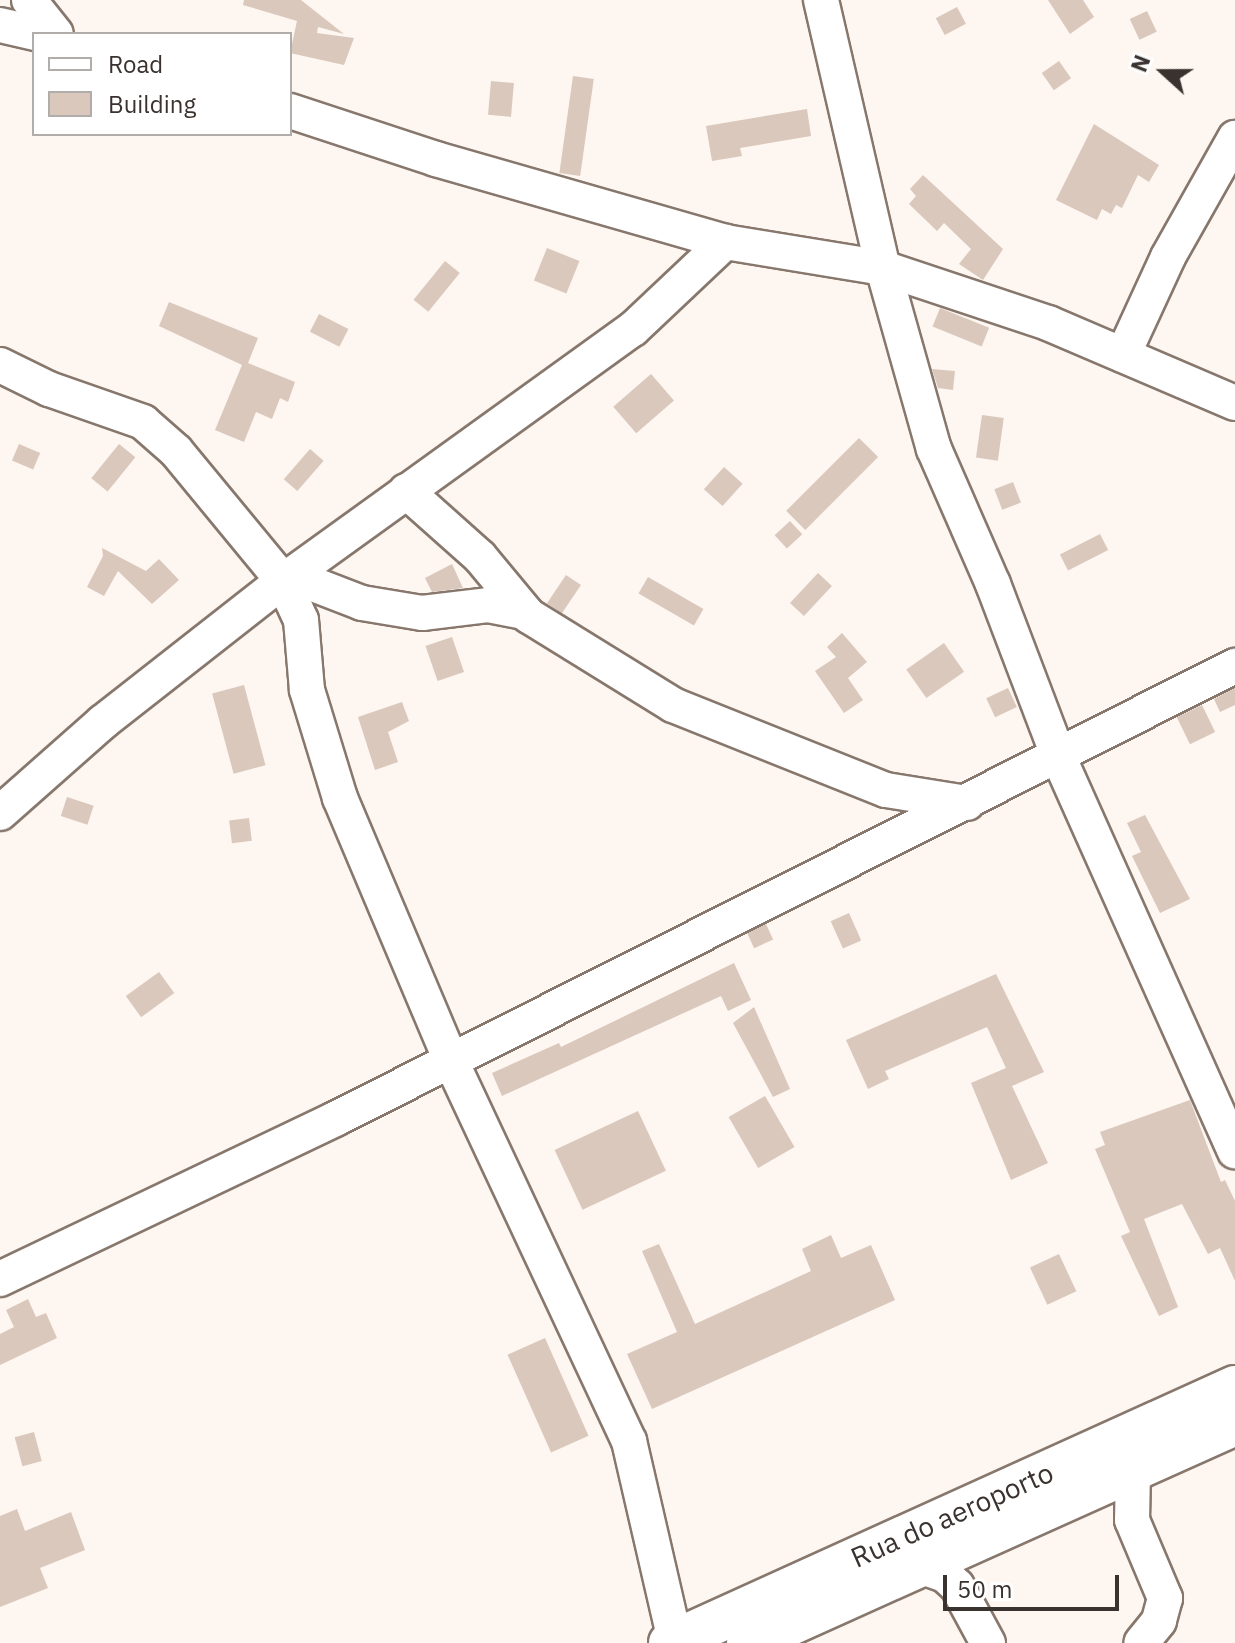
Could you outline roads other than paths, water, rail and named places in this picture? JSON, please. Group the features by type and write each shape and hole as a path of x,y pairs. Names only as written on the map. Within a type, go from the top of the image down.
{"main road":[{"name":"Rua do aeroporto","path":"673,1642 1235,1387"},
{"name":"Rua do aeroporto","path":"748,1643 1235,1424"}],"street":[{"path":"29,0 54,32"},
{"path":"821,0 883,268 934,449 993,584 1059,758 1235,1151"},
{"path":"0,25 32,33"},
{"path":"292,112 436,159 725,242 883,268 1048,323 1235,403"},
{"path":"1123,355 1168,257 1235,138"},
{"path":"0,813 103,722 288,578 633,329 725,242"},
{"path":"0,365 49,389 143,422 176,451 288,578 301,620 307,690 340,798 450,1059 629,1441 673,1642"},
{"path":"406,491 480,557 525,612 673,705 886,790 967,803"},
{"path":"288,578 362,603 422,613 488,605 525,612"},
{"path":"0,1278 1059,758 1235,666"},
{"path":"1133,1470 1132,1520 1165,1598 1159,1621 1141,1643"},
{"path":"919,1566 945,1575 957,1586 988,1643"}]}
